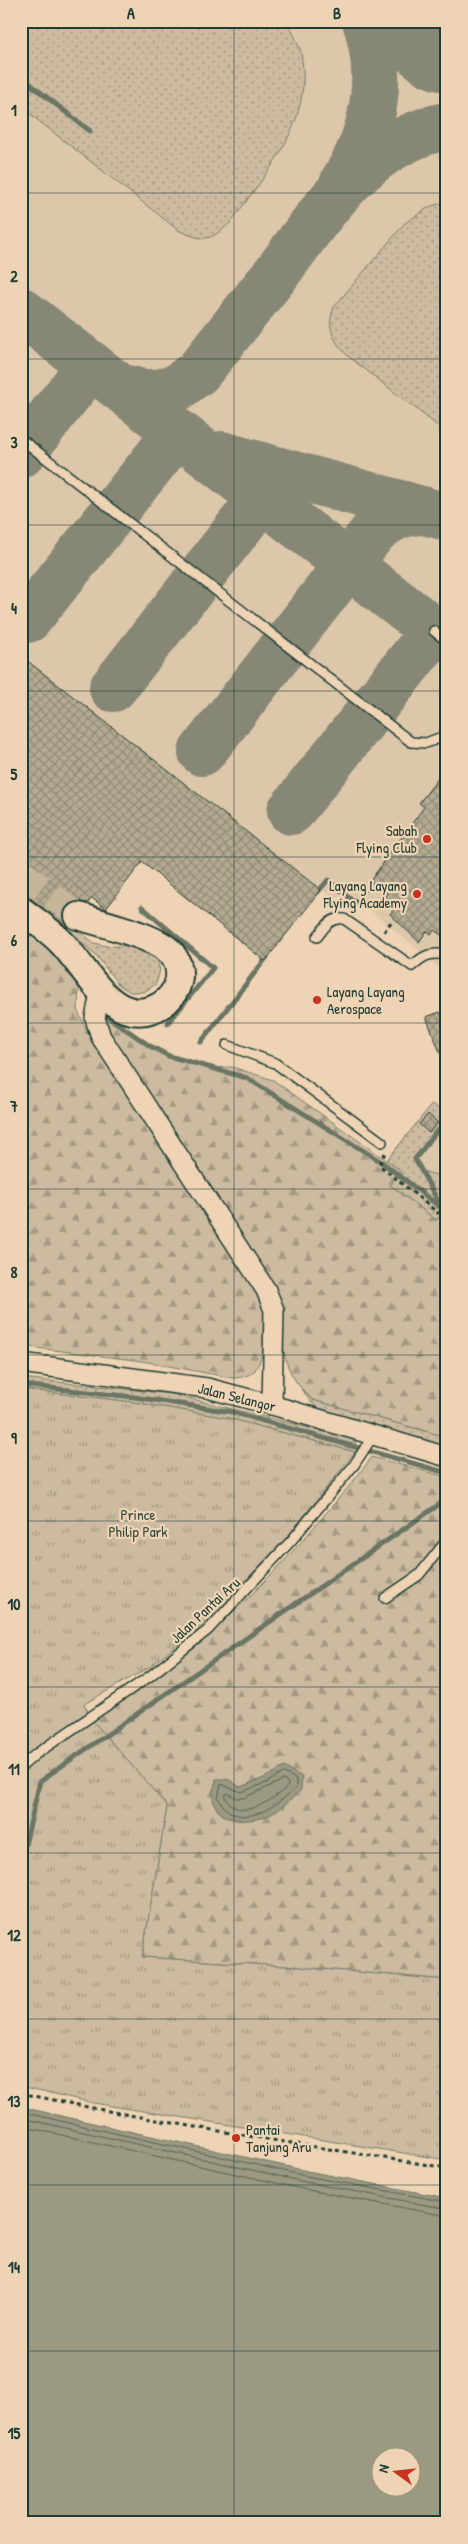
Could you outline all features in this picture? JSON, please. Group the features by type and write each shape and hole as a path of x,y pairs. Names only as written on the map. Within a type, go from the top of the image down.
{"main road":[{"path":"21,910 60,941 112,1001 128,1010 147,1013 166,1003 178,985 179,966 172,953 159,942 78,916"}],"street":[{"path":"101,989 95,1018 101,1036 266,1290 274,1310 272,1405"},
{"name":"Jalan Selangor","path":"21,1363 207,1388 272,1405 447,1457"}],"lane":[{"path":"21,439 411,742 426,744 447,735"},
{"path":"434,631 447,641"},
{"path":"317,937 328,922 336,918 344,919 412,966 423,956 434,953 447,954"},
{"path":"227,1045 275,1063 382,1142"},
{"name":"Jalan Pantai Aru","path":"21,1767 36,1754 150,1676 208,1630 291,1541 354,1465 373,1436"},
{"path":"385,1598 419,1575 447,1540"}],"path":[{"path":"344,919 372,882"},
{"path":"378,941 394,918"},
{"path":"383,1159 379,1165 438,1212 446,1209"},
{"path":"21,2093 90,2108 218,2131 447,2168"}],"shaded area":[{"path":"21,21 447,21 447,974 346,890 338,898 321,890 265,961 142,862 106,909 92,898 62,936 21,904"},
{"path":"440,1110 447,1114 447,1178 396,1164"}],"green space":[{"path":"21,21 287,21 300,49 303,75 301,99 295,121 274,163 231,222 212,236 206,238 195,237 178,230 21,107"},
{"path":"447,201 447,433 348,356 338,345 332,334 331,321 334,307 405,223 429,207"},
{"path":"21,922 56,952 79,984 78,1012 91,1039 256,1287 263,1303 266,1320 265,1335 261,1358 255,1370 248,1375 233,1378 142,1361 21,1346"},
{"path":"75,928 94,943 107,946 137,946 156,956 160,970 156,984 144,992 130,992 118,984 96,955 70,933"},
{"path":"108,1017 150,1046 169,1056 211,1068 232,1067 273,1080 400,1170 390,1185 436,1220 447,1214 447,1437 313,1400 298,1385 289,1370 285,1356 279,1298 273,1282 111,1038 104,1022"},
{"path":"432,1104 447,1115 447,1120 415,1159 422,1171 447,1178 447,1214 436,1220 390,1185 387,1160"},
{"path":"21,1378 172,1394 354,1439 357,1449 355,1452 228,1418 133,1402 21,1389"},
{"name":"Prince Philip Park","path":"21,1389 133,1402 228,1418 355,1452 288,1536 203,1625 148,1668 84,1704 93,1721 167,1806 142,1957 299,1967 447,1980 447,2160 93,2103 21,2086"},
{"path":"301,1389 313,1400 447,1437 447,1449 322,1411 311,1402"},
{"path":"372,1457 447,1477 447,1980 299,1967 142,1957 167,1806 93,1721 156,1677 242,1603 295,1549"}],"water":[{"path":"284,1767 302,1777 301,1790 272,1814 251,1820 234,1819 220,1813 215,1807 213,1791 216,1779 228,1779 240,1787 264,1778"},
{"path":"21,2107 307,2171 447,2198 447,2523 21,2523"}],"building":[{"path":"21,656 321,890 265,961 142,862 106,909 92,898 88,903 75,901 68,905 64,911 63,919 68,928 30,898 21,895"},
{"path":"447,767 447,939 434,930 431,934 427,931 419,942 390,914 395,908 383,899 387,893 370,881 424,807 419,803"},
{"path":"440,1012 447,1029 446,1067 426,1017"},
{"path":"428,1114 438,1123 429,1133 419,1124"}],"waterway":[{"path":"21,77 90,131"},
{"path":"317,893 328,880 354,901"},
{"path":"142,907 213,968 168,1023"},
{"path":"201,1042 267,957"},
{"path":"108,1017 150,1046 169,1056 247,1078 383,1163 440,1207"},
{"path":"437,1131 415,1159 447,1218"},
{"path":"21,1385 134,1397 232,1412 447,1473"},
{"path":"21,1862 40,1781 447,1499"}],"taxiway":[{"path":"344,181 355,163 363,143 373,103 375,62 366,21"},
{"path":"21,311 119,387 143,393 157,393 175,389 198,372 329,204 348,183 369,163 392,147 418,134 447,126"},
{"path":"21,454 91,365"},
{"path":"119,387 434,631 291,811"},
{"path":"28,619 177,433"},
{"path":"221,455 447,517"},
{"path":"113,688 262,498 282,484 290,482"},
{"path":"202,752 374,531 398,516 410,512 425,511"}],"runway":[{"path":"433,21 447,32"}],"tunnel":[{"path":"21,872 78,916"}],"place":[{"name":"Sabah Flying Club","path":"427,839"},
{"name":"Layang Layang Flying Academy","path":"417,894"},
{"name":"Layang Layang Aerospace","path":"317,1000"},
{"name":"Pantai Tanjung Aru","path":"236,2138"}]}
